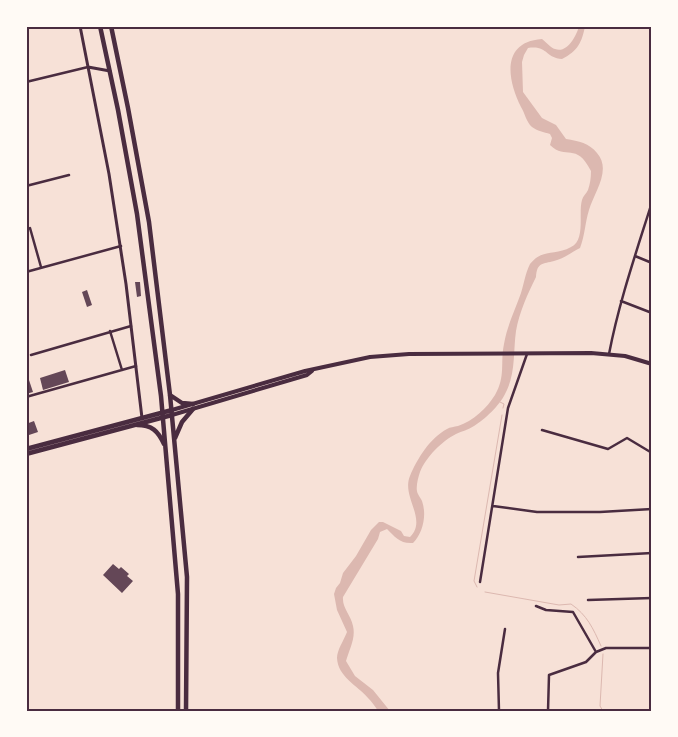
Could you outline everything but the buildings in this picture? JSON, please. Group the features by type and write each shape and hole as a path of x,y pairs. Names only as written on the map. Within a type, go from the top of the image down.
{"main road":[{"path":"100,26 122,130 142,250 162,415 178,594 178,711"},
{"path":"111,26 132,128 152,242 172,413 187,577 186,711"},
{"path":"122,130 128,132 132,128"},
{"path":"26,449 142,418 172,413 307,375 312,370 378,356 496,353 609,354 630,357 652,364"},
{"path":"170,395 182,403 193,406"},
{"path":"174,439 182,422 193,406"},
{"path":"26,454 137,425 162,415"},
{"path":"137,425 146,425 152,428 159,434 165,448"}],"street":[{"path":"80,26 109,174 142,418"},
{"path":"26,82 88,67 110,71"},
{"path":"26,186 69,174"},
{"path":"609,354 621,301 652,202"},
{"path":"28,229 41,267"},
{"path":"26,272 120,246"},
{"path":"635,256 652,263"},
{"path":"621,301 652,313"},
{"path":"31,355 131,326"},
{"path":"110,331 122,370"},
{"path":"480,582 508,408 527,353"},
{"path":"26,397 136,366"},
{"path":"542,430 608,449 627,438 652,453"},
{"path":"493,506 537,512 600,512 652,509"},
{"path":"578,557 652,553"},
{"path":"588,600 652,598"},
{"path":"536,606 546,610 573,612 596,652"},
{"path":"499,711 498,673 505,629"},
{"path":"548,711 549,675 586,662 596,652 606,648 652,648"}],"shaded area":[{"path":"579,26 585,26 582,37 576,49 567,56 562,59 556,58 539,48 528,48 522,62 523,92 542,118 556,125 566,139 591,147 601,160 602,174 589,210 580,248 561,259 539,266 517,324 511,379 499,403 478,423 440,445 423,466 418,477 417,489 422,501 424,518 422,529 416,539 413,543 405,542 398,539 387,529 380,532 378,539 343,597 344,605 354,630 346,661 355,676 373,690 390,711 378,711 364,693 344,676 338,665 338,652 347,632 337,610 334,594 343,573 356,556 371,530 379,522 383,522 401,531 404,536 410,537 415,530 416,515 408,484 416,463 435,438 448,428 464,424 474,417 488,405 495,395 500,382 507,331 530,264 544,254 565,250 576,244 580,232 582,200 589,188 591,171 581,157 556,149 550,145 552,138 550,134 536,130 530,125 516,96 511,74 511,64 514,54 519,47 529,42 542,39 553,48 564,49 574,39"}],"waterway":[{"path":"500,402 504,404 503,408"},
{"path":"477,587 474,581 502,415"},
{"path":"485,592 559,605 571,604 589,622 601,646"},
{"path":"603,654 600,706 603,711"}]}
